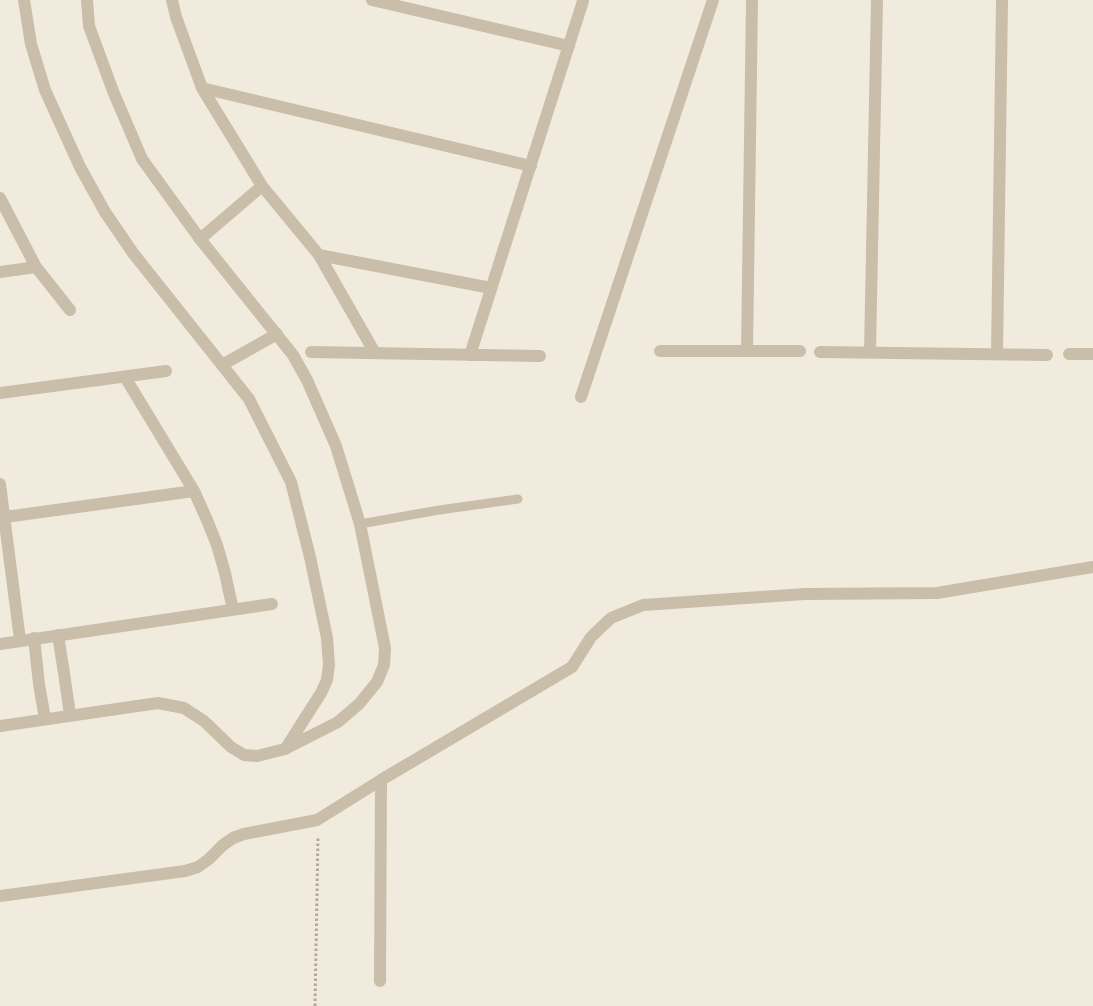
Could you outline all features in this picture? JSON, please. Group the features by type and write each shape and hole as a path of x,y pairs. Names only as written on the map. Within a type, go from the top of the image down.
{"street":[{"path":"24,0 31,44 45,90 80,167 105,212 133,253 249,399 291,482 310,557 327,638 329,665 327,680 312,709 285,749"},
{"path":"0,726 158,703 184,708 204,721 231,747 244,755 257,756 285,749 338,722 359,704 377,682 384,664 385,648 360,524 336,446 307,380 293,355 200,239 142,159 113,92 89,26 87,0"},
{"path":"172,0 176,18 202,88 262,186 318,255 375,353"},
{"path":"372,0 569,46"},
{"path":"581,397 713,0"},
{"path":"747,351 752,0"},
{"path":"870,352 876,0"},
{"path":"997,354 1002,0"},
{"path":"470,355 583,1"},
{"path":"202,88 531,166"},
{"path":"200,239 262,186"},
{"path":"0,198 36,267 70,310"},
{"path":"318,255 491,288"},
{"path":"0,272 36,267"},
{"path":"222,365 277,334"},
{"path":"660,351 800,352"},
{"path":"311,352 540,356"},
{"path":"820,352 1047,355"},
{"path":"1069,354 1093,354"},
{"path":"0,394 166,371"},
{"path":"125,377 194,491 217,545 233,610"},
{"path":"0,484 20,640"},
{"path":"5,517 194,491"},
{"path":"0,896 186,871 198,867 238,836 317,820 572,667 592,637 611,618 643,605 805,594 937,593 1093,567"},
{"path":"0,644 272,604"},
{"path":"58,635 70,715"},
{"path":"34,638 45,719"},
{"path":"380,981 381,780"}],"lane":[{"path":"360,524 518,499"}],"path":[{"path":"315,1006 317,820"}]}
